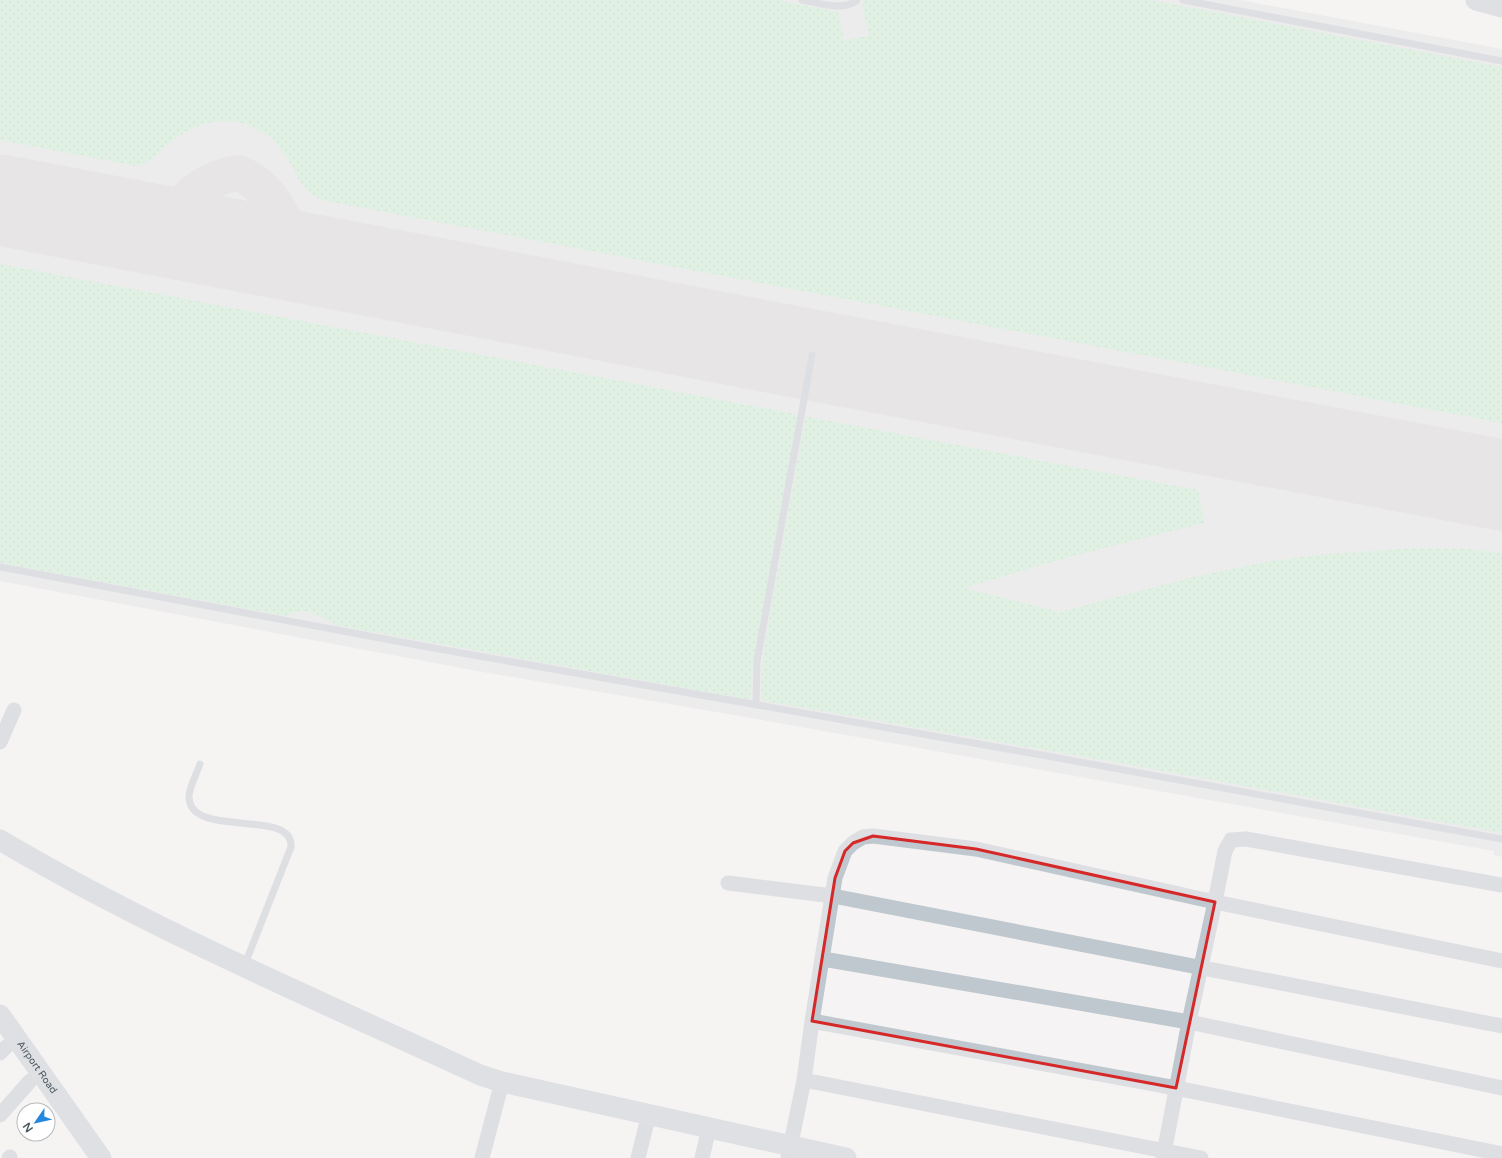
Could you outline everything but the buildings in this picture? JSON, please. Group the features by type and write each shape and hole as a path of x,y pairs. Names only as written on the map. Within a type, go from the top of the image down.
{"street":[{"path":"1476,0 1502,7"},
{"path":"0,742 14,710"},
{"path":"789,1152 804,1080 835,878 845,851 852,843 863,837 873,836 976,849 1215,902 1502,961"},
{"path":"1164,1154 1188,1022 1215,902 1224,851 1231,840 1246,839 1502,885"},
{"path":"0,840 52,871 172,933 480,1075 502,1082 709,1128 789,1152 846,1158"},
{"path":"728,883 833,896 1502,1026"},
{"path":"823,959 1188,1022 1502,1088"},
{"name":"Airport Road","path":"0,1015 101,1158"},
{"path":"812,1021 1176,1088 1502,1154"},
{"name":"Airport Road","path":"2,1046 30,1081 84,1158"},
{"path":"804,1080 1164,1154 1201,1158"},
{"path":"0,1116 30,1081"},
{"path":"482,1158 502,1082"},
{"path":"638,1158 649,1114"},
{"path":"702,1158 709,1128"}],"lane":[{"path":"802,0 833,6 844,6 850,5 857,0"},
{"path":"1183,0 1502,61"},
{"path":"756,705 758,661 812,355"},
{"path":"0,567 409,644 1036,754 1502,839"},
{"path":"200,764 189,795 190,804 194,811 209,818 273,827 289,835 292,841 291,847 244,966"}],"highlighted area":[{"path":"873,836 976,849 1215,902 1176,1088 812,1021 835,878 845,851 853,843"}],"shaded area":[{"path":"0,0 1240,0 1502,49 1502,857 1494,855 1494,851 751,718 477,671 0,581"}],"green space":[{"path":"0,0 776,0 838,12 844,40 869,36 862,4 866,0 1151,0 1502,67 1502,423 326,201 310,194 281,149 272,139 261,131 242,123 221,121 201,125 183,133 174,139 156,156 136,166 0,140"},
{"path":"0,264 795,414 798,419 753,666 750,698 746,699 334,625 311,613 298,612 286,616 0,563"},
{"path":"808,417 1198,490 1204,523 1062,559 964,588 1060,612 1189,578 1266,562 1315,555 1417,548 1468,549 1502,553 1502,833 1108,761 765,701 762,698 761,684 764,647 804,424"}],"taxiway":[{"path":"239,173 256,183 270,197 285,221 295,248 303,257 274,256 227,262 209,262 192,258 179,246 175,227 177,214 183,204 202,186 214,180 239,173"}],"runway":[{"path":"0,200 1502,485"}]}
